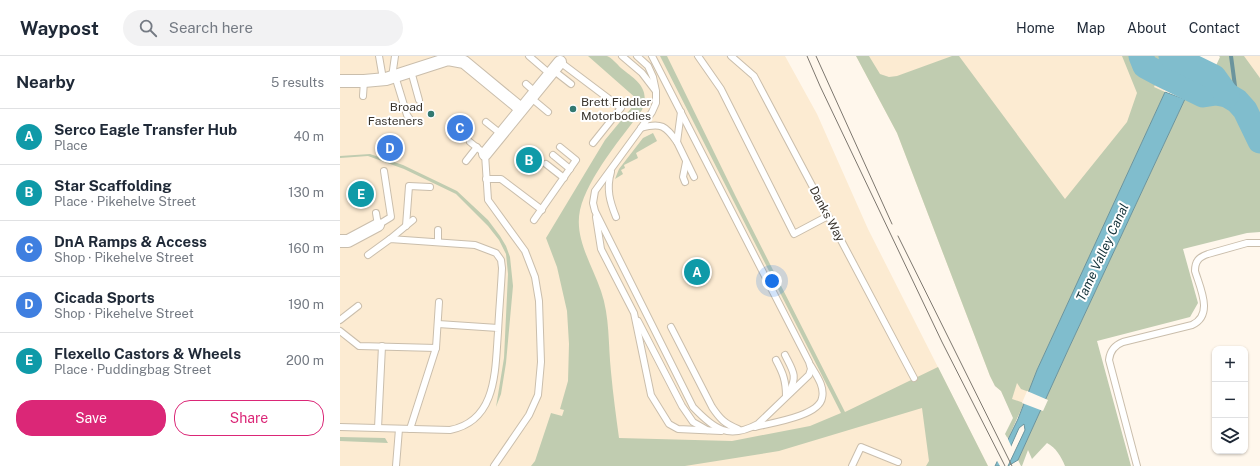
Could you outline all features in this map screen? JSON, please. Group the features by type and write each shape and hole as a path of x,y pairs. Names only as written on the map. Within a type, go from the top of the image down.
{"street":[{"path":"340,81 364,81 390,78 455,58 464,62 521,109"},
{"path":"481,150 501,134 521,109 530,91 554,68"},
{"path":"340,241 348,241 377,219"}],"lane":[{"path":"379,56 407,115 412,122"},
{"path":"390,78 395,56"},
{"path":"529,56 554,68 621,108 593,143"},
{"path":"622,56 642,73 656,91"},
{"path":"637,56 648,66 653,77 656,91 656,103 652,112 641,128 595,191 593,203 602,248 634,312 682,406 693,422 708,430"},
{"path":"634,312 651,395 669,424 678,429 742,431 800,416 820,404 822,398 822,387 652,56"},
{"path":"698,56 721,90 794,234 828,216"},
{"name":"Danks Way","path":"731,56 754,76 914,378"},
{"path":"554,68 570,84"},
{"path":"411,71 419,100"},
{"path":"362,96 364,81"},
{"path":"530,91 548,112"},
{"path":"677,142 680,112"},
{"path":"486,122 501,134"},
{"path":"641,128 653,124 668,130 677,142 694,177"},
{"path":"470,142 481,150 488,200 525,251 535,277 539,301 541,362 538,395 529,415 494,466"},
{"path":"534,220 576,160 560,147"},
{"path":"466,161 481,150"},
{"path":"553,155 570,169"},
{"path":"685,182 683,177 686,162"},
{"path":"546,164 564,178"},
{"path":"613,166 608,190 611,206 616,217"},
{"path":"377,219 391,217 384,171"},
{"path":"486,178 501,179 542,210"},
{"path":"406,226 409,186 430,187"},
{"path":"595,211 693,407 719,430 726,431"},
{"path":"368,255 413,220"},
{"path":"438,230 438,242"},
{"path":"340,427 450,430 461,428 472,422 481,413 492,388 496,370 502,268 501,260 496,253 475,245 390,239"},
{"path":"1137,466 1109,360 1110,354 1117,344 1192,324 1200,320 1205,310 1195,271 1197,260 1202,256 1247,243 1260,243"},
{"path":"410,429 436,348 439,302"},
{"path":"340,320 358,306"},
{"path":"438,324 498,328"},
{"path":"671,327 712,407 720,419 731,427 742,431"},
{"path":"340,331 359,346 436,348"},
{"path":"378,428 382,346"},
{"path":"785,355 793,371 794,380 786,398"},
{"path":"776,360 786,384 786,398"},
{"path":"749,429 758,424 809,375 811,369 809,362"},
{"path":"396,466 399,429"},
{"path":"852,466 861,447 898,462"}],"shaded area":[{"path":"340,56 785,56 817,114 868,229 988,466 340,466"},
{"path":"856,56 1194,56 1030,409 1014,418 1001,391 995,386 990,376 897,133"},
{"path":"1244,56 1260,56 1260,78 1245,59"}],"green space":[{"path":"588,56 607,56 610,58 637,81 645,96 642,110 606,158 590,184 580,210 579,221 579,231 585,251 601,291 606,311 610,362 619,438 732,441 810,426 841,413 660,56 667,56 736,197 845,412 938,367 988,466 926,466 929,461 922,408 779,451 685,466 531,466 535,461 551,413 562,416 564,410 560,409 568,381 569,344 567,311 557,267 546,238 605,140 638,100"},
{"path":"856,56 869,56 880,74 889,77 897,76 952,56 959,56 1065,199 1127,122 1137,93 1122,56 1168,56 1154,87 1165,92 1037,370 1029,392 1021,389 1017,383 1012,399 1024,403 1008,439 1005,434 1013,418 1001,391 995,386 990,376 897,133"},
{"path":"1219,56 1244,56 1260,78 1260,232 1247,233 1183,249 1198,303 1190,317 1097,341 1131,466 1065,466 1058,453 1047,443 1032,459 1028,450 1021,466 1018,460 1185,99 1198,104 1220,57"},
{"path":"653,133 657,141 636,153 638,158 624,165 625,168 621,170 623,174 615,179 619,169 643,138"},
{"path":"370,154 403,165 457,191 488,220 506,246 510,257 513,286 506,363 501,394 496,407 504,358 508,274 506,254 499,240 488,226 456,194 404,169 368,156 340,158 340,156"},
{"path":"340,437 385,438 388,443 340,441"}],"water":[{"name":"Tame Valley Canal","path":"1165,92 1185,99 1018,460 1008,466 1025,430 1024,424 1019,428 1002,466 995,466 1018,419 1037,370"}],"pier":[{"path":"1180,56 1207,56 1187,100 1164,91"},
{"path":"1027,391 1048,400 1043,411 1022,403"},
{"path":"1007,437 1012,448 1004,466 1000,466 996,459"}],"waterway":[{"path":"1141,56 1145,66 1203,95 1216,93 1227,95 1237,101 1245,110 1260,141"},
{"path":"1171,56 1214,77 1227,95"},
{"path":"1231,56 1237,101"}],"tram line":[{"path":"807,56 942,342 1005,466"},
{"path":"816,56 892,224"},
{"path":"898,236 1012,466"}],"place":[{"name":"Brett Fiddler Motorbodies","path":"573,109"},
{"name":"Broad Fasteners","path":"431,114"},
{"name":"DnA Ramps & Access","path":"460,128"},
{"name":"Cicada Sports","path":"390,148"},
{"name":"Star Scaffolding","path":"529,160"},
{"name":"Flexello Castors & Wheels","path":"361,194"},
{"name":"Serco Eagle Transfer Hub","path":"697,272"}]}
